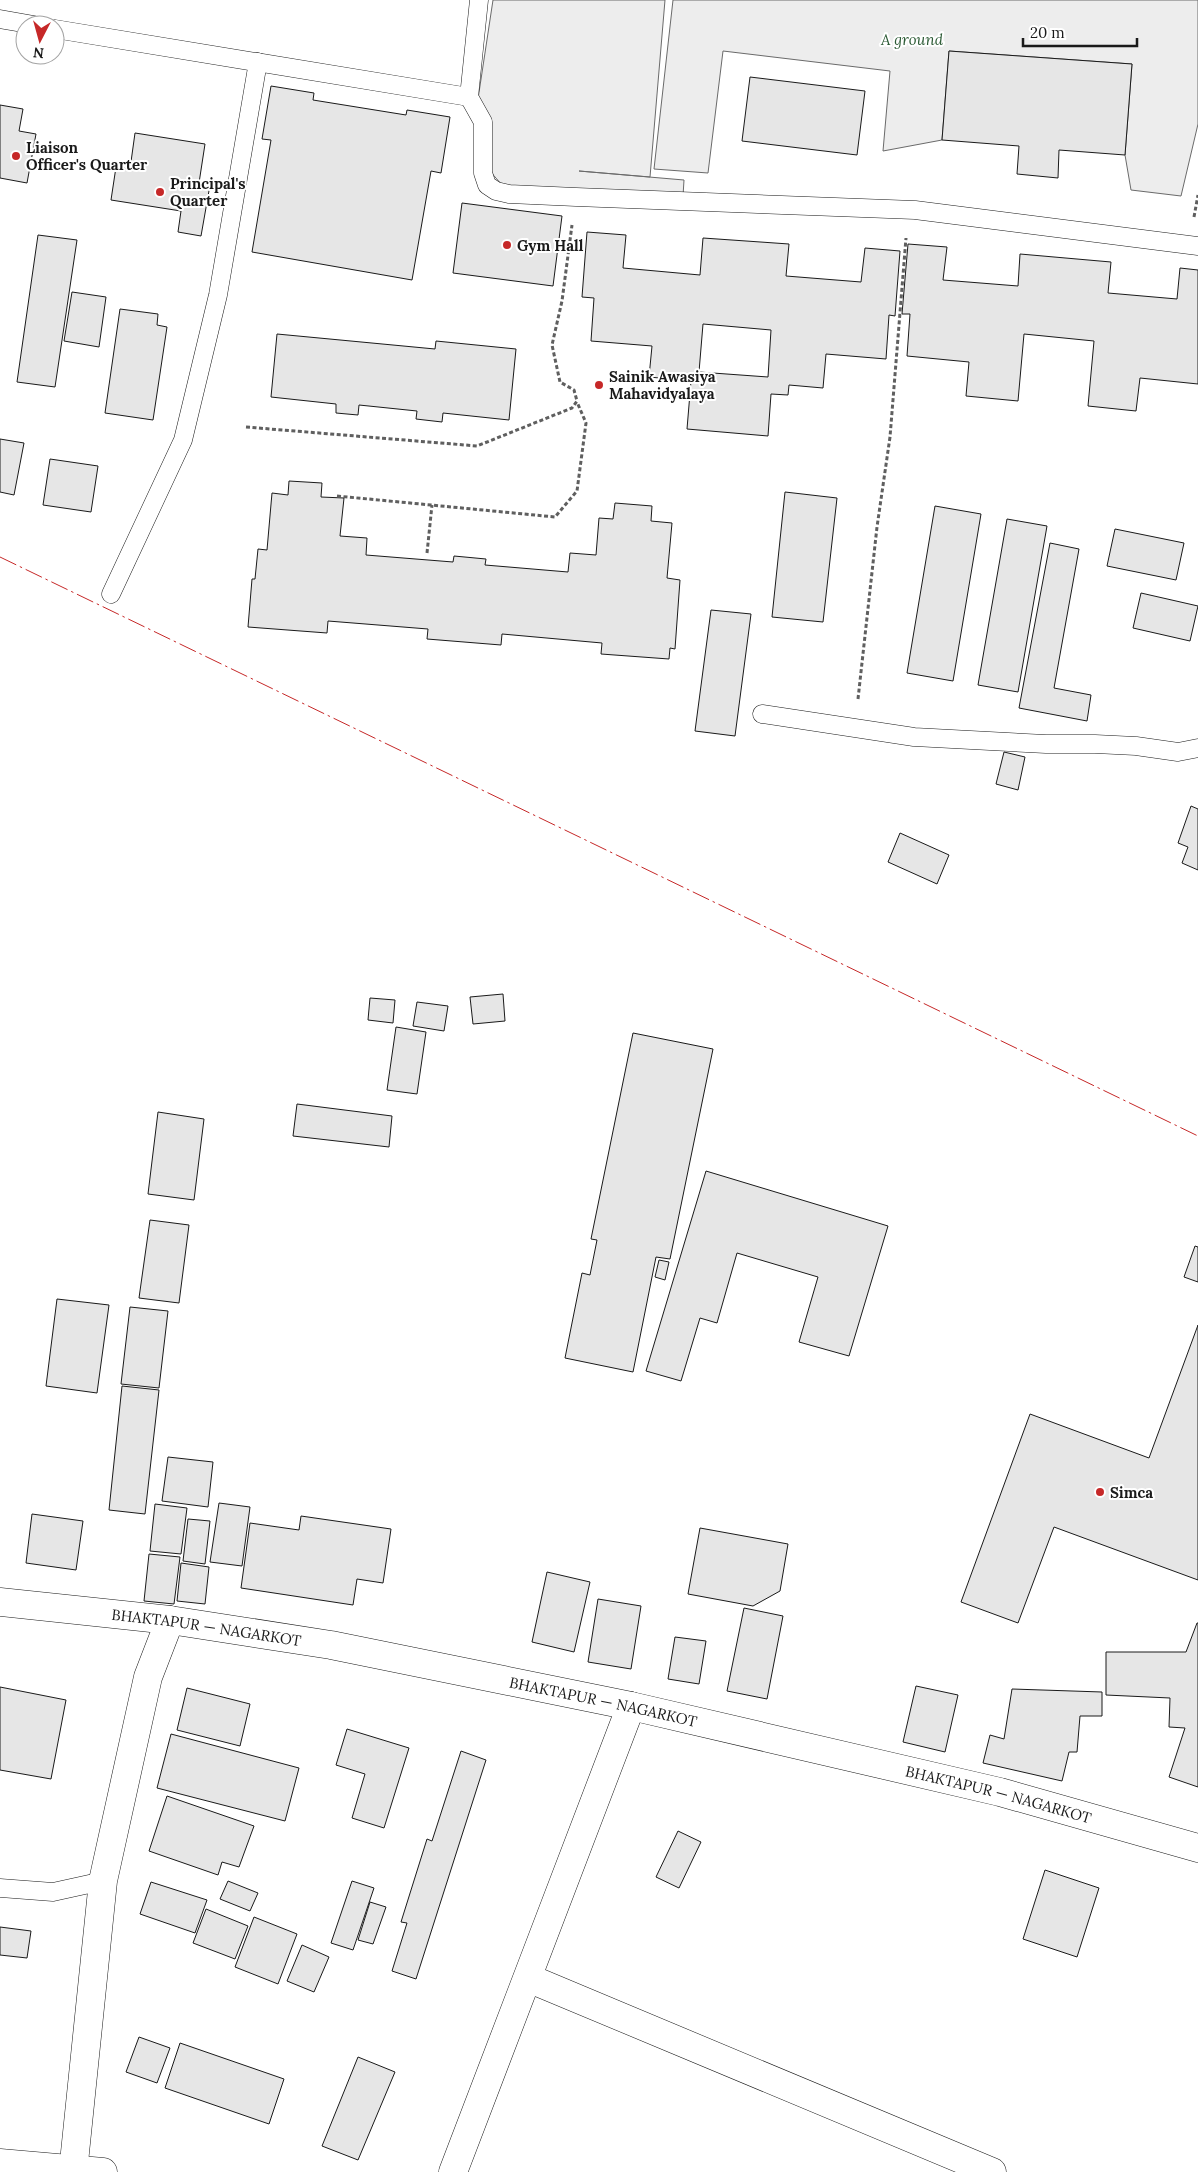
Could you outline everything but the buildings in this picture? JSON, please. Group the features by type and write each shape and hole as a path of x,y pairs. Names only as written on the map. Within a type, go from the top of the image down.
{"street":[{"name":"BHAKTAPUR — NAGARKOT","path":"0,1602 170,1620 331,1645 631,1706 1000,1792 1198,1848"},
{"path":"73,2170 103,1881 148,1677 170,1620"},
{"path":"453,2172 631,1706"},
{"path":"528,1978 992,2172"},
{"path":"0,2163 103,2172"}],"lane":[{"path":"479,0 469,97 483,122 483,173 487,185 496,191 509,194 915,210 1198,246"},
{"path":"0,19 15,22"},
{"path":"65,30 469,97"},
{"path":"111,594 183,440 218,295 258,62"},
{"path":"762,714 914,737 1046,744 1136,746 1178,752 1198,748"},
{"path":"0,1888 53,1892 103,1881"}],"path":[{"path":"337,496 555,517 577,491 586,423 574,390 560,382 552,345 562,301 576,197"},
{"path":"855,727 877,527 890,438 906,236 915,210"},
{"path":"246,427 477,446 572,408 577,402"},
{"path":"427,553 432,505"}],"shaded area":[{"path":"493,0 665,0 650,177 579,171 684,180 683,196 503,186 488,169 478,99"},
{"name":"A ground","path":"673,0 1198,0 1198,124 1181,196 1131,190 1125,155 1132,64 949,51 942,140 883,151 890,71 723,51 708,173 654,169"}],"power":[{"path":"0,557 1198,1136"}],"place":[{"name":"Liaison Officer's Quarter","path":"16,156"},
{"name":"Principal's Quarter","path":"160,192"},
{"name":"Gym Hall","path":"507,245"},
{"name":"Sainik Awasiya Mahavidyalaya","path":"599,385"},
{"name":"Simca","path":"1100,1492"}]}
